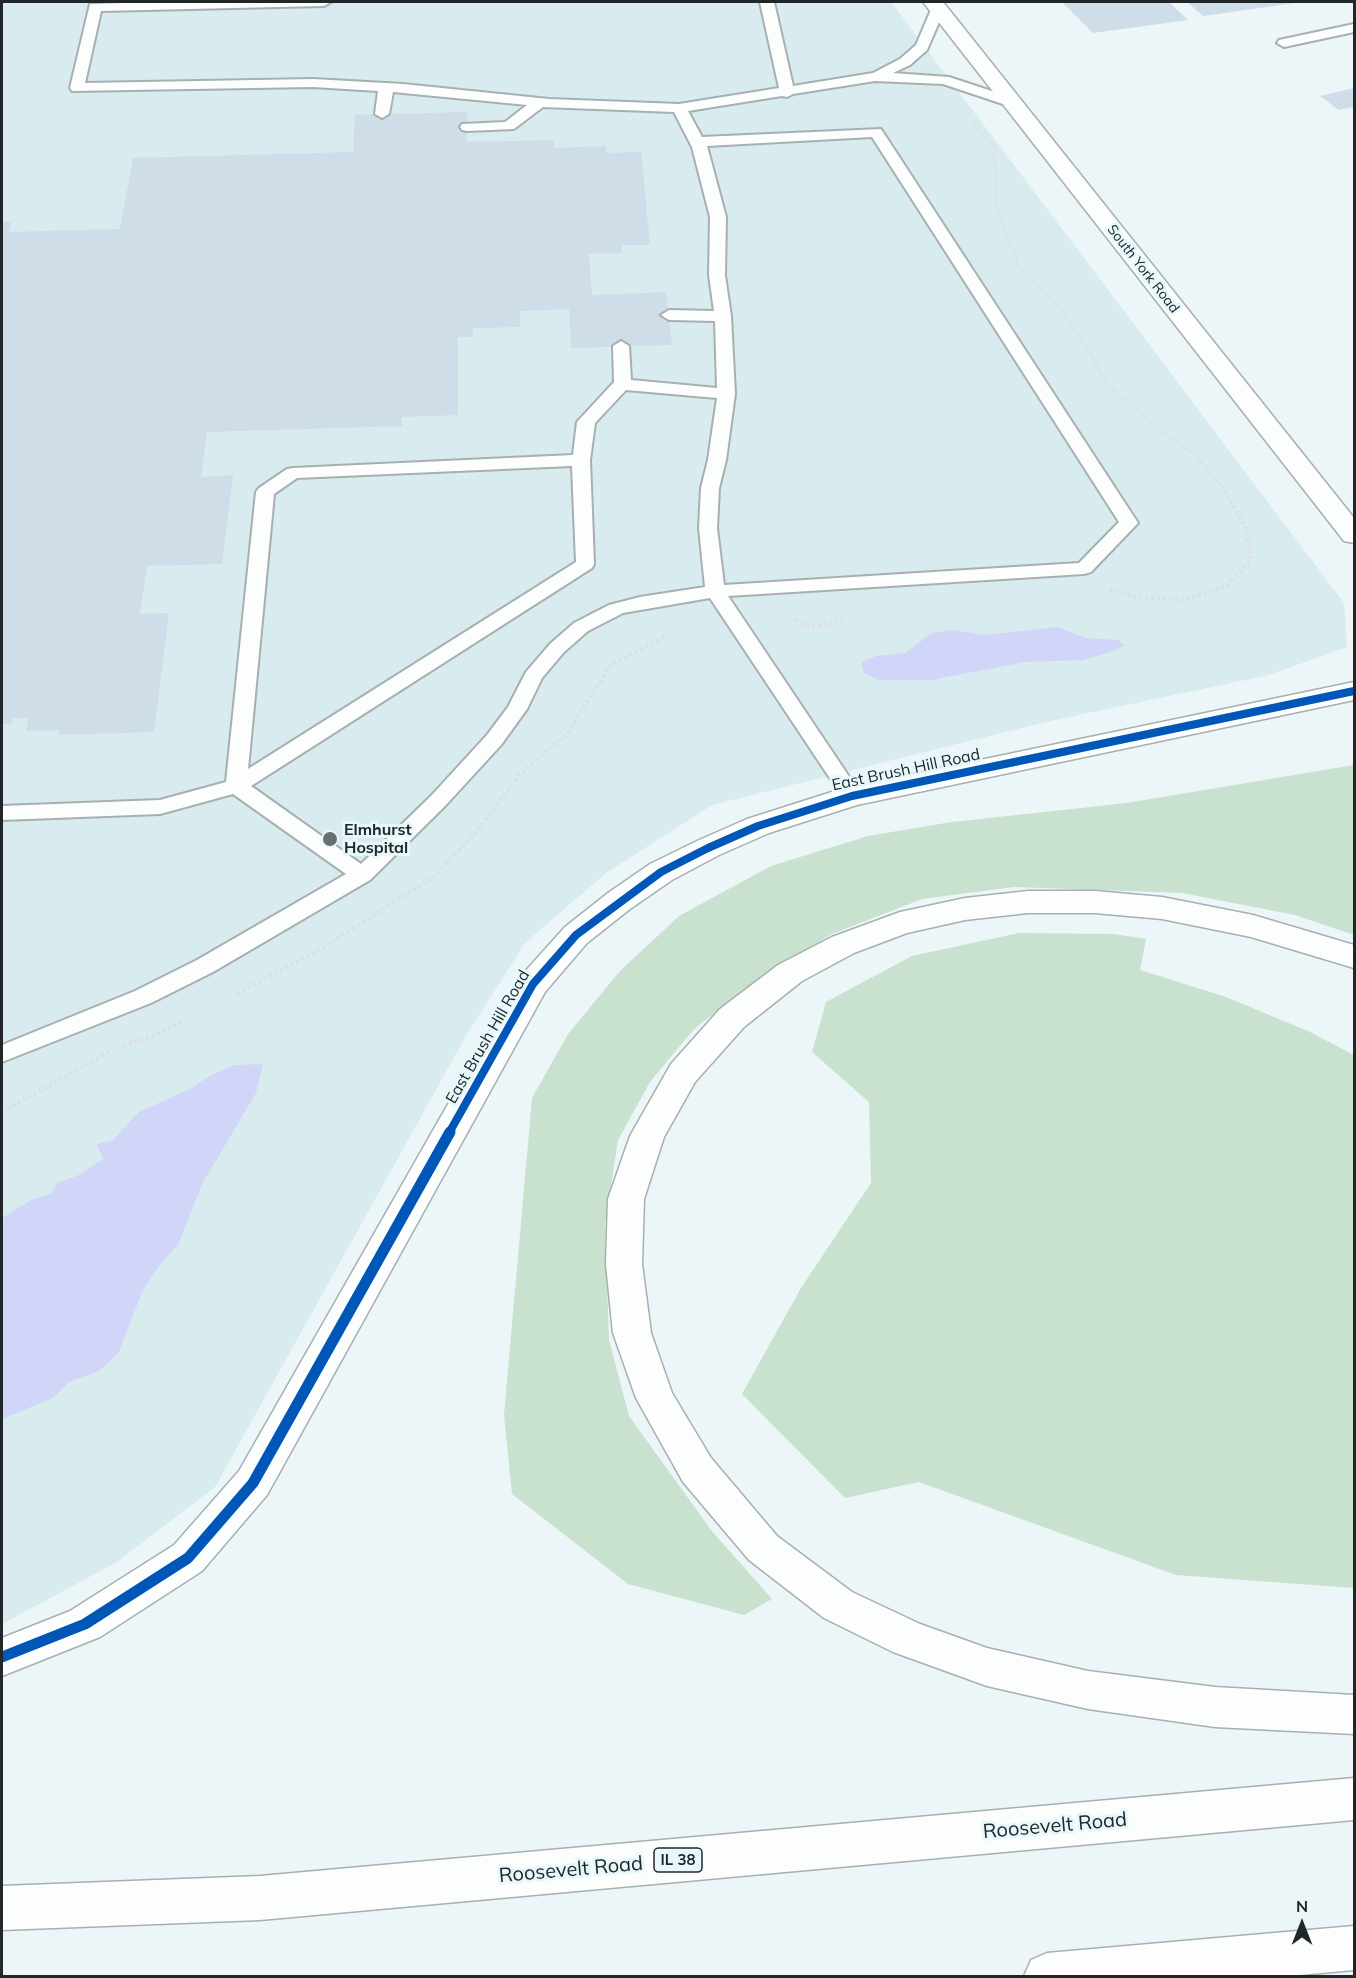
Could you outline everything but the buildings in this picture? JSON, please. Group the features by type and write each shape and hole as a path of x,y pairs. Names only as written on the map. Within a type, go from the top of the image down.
{"main road":[{"name":"South York Road","path":"935,5 1354,535"},
{"name":"East Brush Hill Road","path":"2,1657 85,1624 188,1558 253,1483 533,984 576,935 619,901 652,878 708,848 758,826 852,796 1354,691"},
{"path":"1354,957 1230,922 1162,908 1095,902 1028,902 965,909 900,922 843,945 790,973 732,1018 683,1073 646,1136 626,1199 624,1264 632,1333 655,1398 697,1470 763,1548 838,1605 908,1639 987,1667 1088,1690 1215,1707 1354,1715"},
{"name":"Roosevelt Road","path":"2,1908 260,1898 1354,1799"},
{"path":"1047,1977 1354,1948"}],"lane":[{"path":"324,2 95,7 77,88 246,83 386,87 540,102 678,108 787,93 875,77 944,80 1011,102"},
{"path":"767,2 787,93"},
{"path":"875,77 905,62 922,47 935,5"},
{"path":"1284,43 1354,28"},
{"path":"382,114 386,87"},
{"path":"467,127 509,126 540,102"},
{"path":"678,108 698,142 708,170 718,217 717,275 723,316 726,394 717,460 710,488 708,528 716,591 852,796"},
{"path":"2,1054 143,997 205,966 362,875 438,801 494,740 517,709 533,676 557,648 581,627 616,609 716,591 1084,568 1129,523 876,132 698,142"},
{"path":"669,315 723,316"},
{"path":"2,813 160,807 236,786 585,564 581,460 586,422 623,383 621,346"},
{"path":"623,383 648,388 726,394"},
{"path":"236,786 265,492 293,473 581,460"},
{"path":"236,786 362,875"}],"shaded area":[{"name":"Elmhurst Hospital","path":"2,2 891,2 1344,603 1347,647 1269,675 1050,721 712,805 606,873 525,943 467,1034 215,1487 117,1562 2,1624"}],"green space":[{"path":"1354,765 1354,935 1295,915 1182,893 1014,887 922,899 832,934 760,978 694,1029 650,1082 618,1140 605,1225 609,1340 629,1416 711,1530 772,1599 744,1615 628,1584 512,1494 504,1415 532,1098 568,1034 620,971 679,916 771,866 868,836 952,822 1127,803"},
{"path":"1019,933 1114,934 1146,939 1140,970 1226,997 1308,1031 1354,1055 1354,1588 1176,1575 919,1482 845,1498 742,1394 801,1288 871,1183 869,1102 812,1052 826,1002 912,956"}],"water":[{"path":"1057,627 1086,638 1118,640 1125,645 1111,652 1083,660 1025,662 931,680 878,680 864,673 861,662 876,656 905,653 932,633 953,630 985,635"},
{"path":"263,1064 256,1093 202,1184 178,1245 160,1264 142,1292 119,1352 99,1371 69,1382 53,1398 2,1419 2,1218 33,1199 51,1194 57,1183 79,1175 103,1159 97,1144 112,1141 139,1112 192,1088 208,1077 234,1065"}],"cycle path":[{"path":"2,1657 85,1624 188,1558 253,1483 533,984 576,935 619,901 661,872 708,848 758,826 852,796 1354,691"}],"place":[{"name":"Elmhurst Hospital","path":"330,839"}]}
